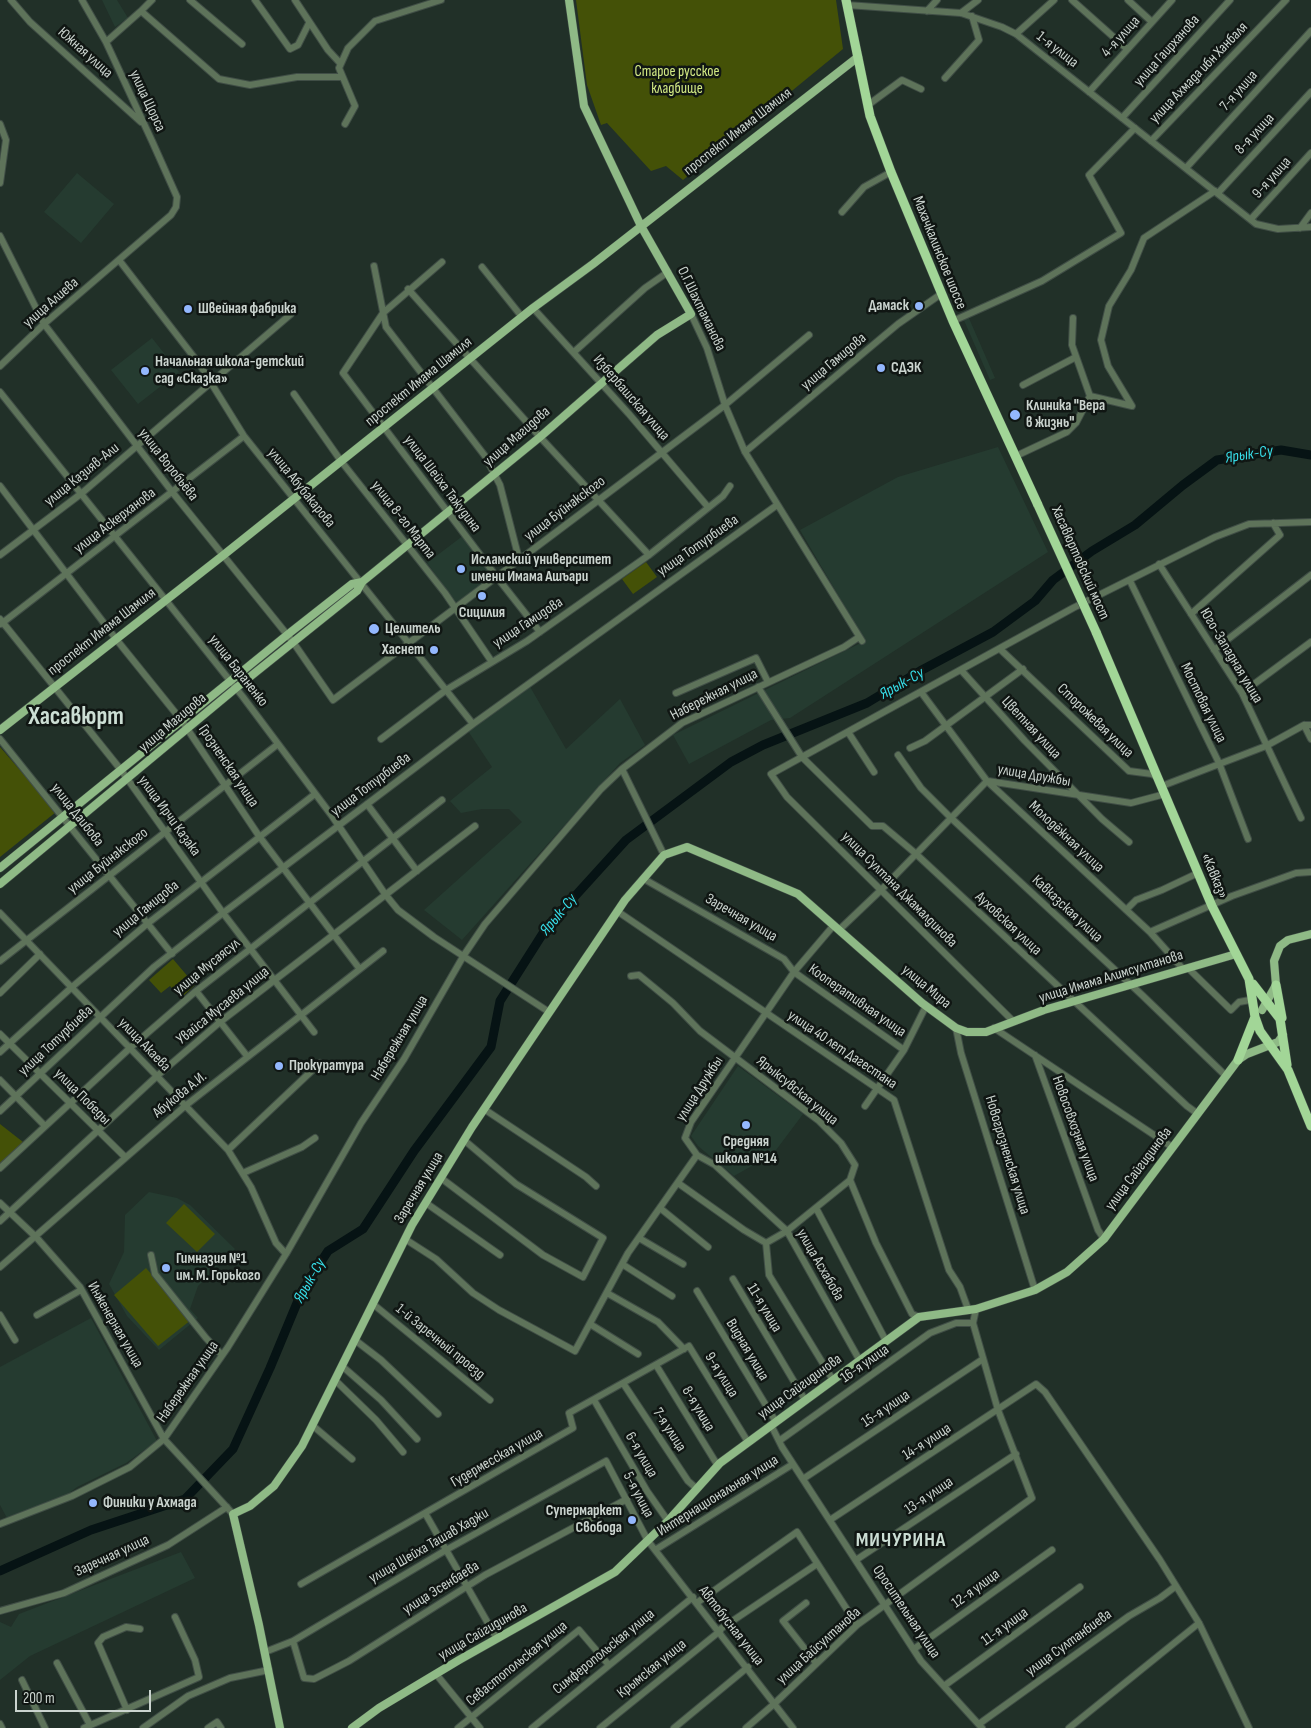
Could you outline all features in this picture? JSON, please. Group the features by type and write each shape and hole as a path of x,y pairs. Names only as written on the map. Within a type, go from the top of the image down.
{"highway":[{"name":"Махачкалинское шоссе","path":"847,2 868,106 891,172 941,294 1038,505"},
{"name":"Хасавюртовский мост","path":"1038,505 1096,632"},
{"name":"«Кавказ»","path":"1096,632 1212,906 1249,979 1255,1017 1260,1031 1288,1070 1311,1126"},
{"path":"1249,979 1283,1032"},
{"path":"1276,985 1288,1070"},
{"path":"1238,1060 1255,1017"}],"main road":[{"name":"О.Г.Шахтаманова","path":"569,0 584,106 641,226 690,314"},
{"name":"проспект Имама Шамиля","path":"0,730 224,555 533,308 858,57"},
{"name":"улица Магидова","path":"0,868 182,721 293,642 357,591 362,582 540,437 658,335 690,314"},
{"name":"улица Магидова","path":"0,884 187,728 287,635 352,584 362,582"},
{"name":"улица Мира","path":"664,855 687,847 798,894 926,1006 956,1028 976,1033 994,1028"},
{"name":"Заречная улица","path":"233,1514 250,1506 274,1486 302,1446 405,1239 464,1140 617,910 664,855"},
{"path":"1255,1017 1268,1008 1276,985 1274,961 1280,946 1288,940 1311,934"},
{"name":"улица Имама Алимсултанова","path":"994,1028 1073,1002 1236,954"},
{"path":"1238,1060 1247,1054 1278,1042 1283,1032"},
{"name":"улица Сайгидинова","path":"352,1728 379,1708 436,1674 615,1572 668,1521 718,1466 919,1317 972,1309 1035,1290 1067,1272 1104,1239 1238,1060"},
{"path":"233,1514 269,1670 280,1728"}],"street":[{"name":"Южная улица","path":"11,0 30,22 144,124"},
{"name":"улица Щорса","path":"82,0 106,42 177,197 176,207 171,215"},
{"path":"106,42 152,0"},
{"path":"190,0 242,44"},
{"path":"255,0 290,49 298,46 309,22"},
{"path":"295,0 328,50 340,63"},
{"path":"345,124 355,106 339,72 340,63 348,48 376,21 441,0"},
{"path":"927,11 937,0"},
{"path":"961,13 978,0"},
{"path":"1016,34 1054,0"},
{"path":"1072,0 1127,50"},
{"path":"1128,0 1152,22"},
{"name":"4-я улица","path":"1089,92 1172,0"},
{"name":"улица Гаирханова","path":"1122,118 1230,0"},
{"name":"улица Ахмада ибн Ханбаля","path":"1152,141 1286,0"},
{"name":"1-я улица","path":"847,2 961,13 1016,34 1256,224 1278,229 1311,227"},
{"path":"141,11 220,79 250,85 297,78 341,77"},
{"path":"945,78 979,40 972,16"},
{"name":"7-я улица","path":"1186,168 1311,31"},
{"path":"868,106 902,80 921,89"},
{"name":"8-я улица","path":"1090,396 1132,406 1108,366 1101,340 1109,306 1131,270 1144,238 1217,192 1311,92"},
{"path":"0,124 6,140 0,183"},
{"path":"953,321 1042,281 1121,233 1089,175 1135,128"},
{"name":"9-я улица","path":"1251,219 1311,153"},
{"path":"842,212 864,187 891,172"},
{"path":"1300,228 1311,213"},
{"name":"улица Алиева","path":"0,366 44,324 171,215"},
{"name":"улица Воробьёва","path":"0,236 44,324 173,493 293,642 333,700"},
{"name":"улица Абубакарова","path":"120,260 200,365 210,384 244,436 362,582 472,724"},
{"path":"383,313 408,289 442,262"},
{"path":"374,266 386,327 432,390 485,456 500,485 519,559"},
{"path":"482,267 522,317"},
{"path":"574,352 645,288 668,272"},
{"path":"408,289 540,437 649,555"},
{"name":"улица Гамидова","path":"745,452 898,324 941,294"},
{"name":"Избербашская улица","path":"533,308 574,352 708,507"},
{"name":"улица Шейха Тажудина","path":"383,313 343,373 540,632"},
{"name":"улица Казияв-Али","path":"0,554 82,492 291,314"},
{"name":"О.Г.Шахтаманова","path":"690,314 707,348 725,405 745,452 861,639"},
{"path":"1016,456 1067,432 1076,422 1090,396 1072,345 1073,318"},
{"name":"улица Буйнакского","path":"333,700 661,451 725,405 809,335"},
{"path":"1023,385 1076,357"},
{"name":"улица Бараненко","path":"0,392 82,492 233,684 339,826 385,894 407,919 549,1012"},
{"name":"улица 8-го Марта","path":"294,394 341,461 408,545 492,662"},
{"name":"улица Аскерханова","path":"1,622 173,493 244,436"},
{"name":"Грозненская улица","path":"0,486 116,639 182,721 259,836 359,968"},
{"name":"улица Гамидова","path":"381,739 446,690 540,632 649,555 723,496 730,486"},
{"name":"улица Тотурбиева","path":"0,1111 100,1016 172,954 224,913 472,724 778,505"},
{"path":"802,756 1073,608 1130,581 1159,564 1238,527 1249,524 1311,522"},
{"path":"1191,614 1280,535 1273,523"},
{"name":"Юго-Западная улица","path":"1159,564 1242,693 1300,818"},
{"path":"1214,650 1311,575"},
{"name":"Мостовая улица","path":"1130,581 1219,763 1248,839"},
{"name":"улица Ирчи Казака","path":"1,622 121,770 200,881 314,1032"},
{"name":"Набережная улица","path":"0,1524 72,1496 130,1467 164,1439 222,1355 286,1254 361,1124 404,1059 464,955 485,924 600,789 622,769 682,723 861,639"},
{"path":"1242,693 1311,642"},
{"name":"Сторожевая улица","path":"1000,649 1129,771 1152,774 1162,786"},
{"path":"676,693 756,658 768,682"},
{"path":"910,748 925,741 1022,669"},
{"name":"Цветная улица","path":"962,670 1025,741 1129,842"},
{"name":"Ауховская улица","path":"758,687 802,756 872,826 883,826 914,853 1073,1002 1198,1114"},
{"name":"Молодёжная улица","path":"921,692 987,781 1150,932 1186,968 1231,1010 1239,1002 1250,1000"},
{"path":"1307,725 1311,738"},
{"name":"улица Дружбы","path":"697,1155 685,1138 691,1122 794,972 836,927 881,890 914,853 987,781 1131,803 1162,786 1266,746 1307,725"},
{"path":"848,732 874,772"},
{"name":"улица Даибова","path":"0,739 172,954"},
{"name":"улица Буйнакского","path":"0,961 278,744"},
{"name":"Кавказская улица","path":"898,755 922,788 950,817 1226,1076"},
{"name":"улица Султана Джамалдинова","path":"802,756 771,774 787,797 1013,1021"},
{"path":"622,769 664,855"},
{"name":"улица Гамидова","path":"0,1052 72,987 147,924 200,881 315,794"},
{"name":"улица Мусаясул","path":"0,1168 70,1102 196,991 442,800"},
{"path":"367,804 394,837 417,871"},
{"name":"Увайса Мусаева улица","path":"0,1221 157,1076 220,1022 475,826"},
{"path":"1150,932 1296,872 1311,872"},
{"path":"1126,910 1136,900 1198,874"},
{"name":"Заречная улица","path":"644,879 784,959 794,972"},
{"name":"улица 40 лет Дагестана","path":"617,910 894,1100 949,1270 972,1309"},
{"name":"улица Акаева","path":"0,913 228,1150 243,1173 276,1243 286,1254"},
{"name":"Абукова А.И.","path":"0,1267 185,1106 300,1014 383,951"},
{"path":"0,993 40,954"},
{"name":"Кооперативная улица","path":"794,972 904,1050"},
{"name":"Ярыксувская улица","path":"631,976 640,975 700,1031 818,1120 841,1144 855,1166 850,1180 876,1244 912,1314 919,1317"},
{"path":"196,991 247,1056"},
{"path":"865,1106 876,1087 892,1070 926,1006"},
{"name":"Новогрозненская улица","path":"956,1028 961,1053 1035,1290"},
{"path":"994,1028 1172,1147"},
{"name":"улица Победы","path":"0,1034 41,1072 125,1157"},
{"name":"Новосовхозная улица","path":"1035,1055 1098,1230 1104,1239"},
{"path":"228,1150 320,1063"},
{"path":"0,1080 45,1126"},
{"path":"484,1110 578,1171 596,1186"},
{"path":"243,1173 302,1147 314,1138"},
{"path":"441,1178 543,1255 582,1278 604,1238 516,1184 464,1140"},
{"path":"405,1239 436,1259 473,1293 499,1310 575,1351 622,1264 697,1155"},
{"name":"улица Асхабова","path":"697,1155 716,1165 787,1231 860,1361"},
{"path":"766,1243 787,1231 850,1180"},
{"path":"678,1183 744,1230 766,1243"},
{"name":"Инженерная улица","path":"0,1203 36,1237 82,1290 164,1439 233,1514"},
{"path":"426,1203 500,1255"},
{"path":"660,1208 708,1247"},
{"path":"816,1208 886,1341"},
{"path":"639,1238 683,1264"},
{"path":"766,1243 769,1275 833,1380"},
{"path":"151,1255 155,1274 222,1355"},
{"path":"622,1264 672,1296"},
{"name":"11-я улица","path":"733,1279 805,1400"},
{"path":"37,1315 82,1290"},
{"name":"Видная улица","path":"697,1291 773,1424"},
{"name":"9-я улица","path":"607,1293 658,1322 686,1348 748,1442"},
{"name":"1-й Заречный проезд","path":"372,1304 490,1400"},
{"path":"972,1309 973,1323 998,1410 1016,1454"},
{"path":"0,1315 15,1340"},
{"name":"16-я улица","path":"779,1441 930,1333 956,1323 973,1323"},
{"path":"590,1324 638,1354"},
{"path":"355,1340 381,1360 438,1414"},
{"name":"Гудермесская улица","path":"301,1584 574,1428 569,1413 686,1348"},
{"name":"15-я улица","path":"803,1479 983,1359"},
{"name":"8-я улица","path":"656,1365 718,1466"},
{"path":"342,1366 381,1400 417,1439"},
{"path":"335,1380 376,1420 403,1452"},
{"name":"7-я улица","path":"623,1383 688,1480 696,1488"},
{"name":"14-я улица","path":"830,1520 1036,1384 1045,1392 1176,1586"},
{"name":"6-я улица","path":"594,1400 647,1491 668,1521"},
{"name":"Оросительная улица","path":"773,1424 779,1441 793,1464 914,1649 980,1726"},
{"path":"312,1425 352,1459"},
{"name":"улица Байсултанова","path":"746,1728 857,1625 1032,1498 1016,1454"},
{"name":"13-я улица","path":"856,1560 1016,1454"},
{"name":"5-я улица","path":"606,1461 648,1541"},
{"name":"улица Шейха Ташав Хаджи","path":"265,1652 292,1641 446,1550 606,1461"},
{"name":"Интернациональная улица","path":"655,1550 793,1464"},
{"name":"улица Эсенбаева","path":"292,1641 304,1678 314,1679 349,1660 466,1587 627,1499"},
{"name":"Заречная улица","path":"0,1611 64,1593 82,1585 168,1545 228,1507"},
{"path":"425,1513 496,1639"},
{"name":"Симферопольская улица","path":"532,1728 608,1664 695,1599 797,1532 818,1564"},
{"name":"Автобусная улица","path":"648,1541 720,1630 789,1726"},
{"name":"12-я улица","path":"914,1649 1052,1550"},
{"path":"818,1564 857,1625"},
{"name":"Крымская улица","path":"600,1728 720,1630 818,1564"},
{"path":"1176,1586 1199,1623 1249,1728"},
{"name":"улица Султанбиева","path":"980,1726 1129,1616 1176,1586"},
{"name":"11-я улица","path":"944,1686 1080,1587"},
{"path":"806,1602 783,1621 816,1663"},
{"path":"57,1663 87,1727 199,1677 195,1660 175,1617"},
{"path":"1069,1728 1199,1623"},
{"path":"127,1710 98,1643 103,1637 126,1627 140,1629"},
{"name":"Севастопольская улица","path":"458,1728 579,1630 608,1664"},
{"path":"674,1728 748,1667"},
{"path":"144,1728 188,1696 230,1678 269,1670"},
{"path":"436,1674 480,1728"},
{"path":"22,1680 45,1728"},
{"path":"208,1728 217,1722 222,1728"},
{"path":"0,1724 2,1728"}],"shaded area":[{"path":"102,0 117,0 128,18 115,27"},
{"path":"77,173 114,204 81,243 44,212"},
{"path":"968,316 995,378 990,380 963,318"},
{"name":"Начальная школа-детский сад «Сказка»","path":"152,338 179,372 138,404 111,370"},
{"path":"998,447 1048,552 790,718 771,720 689,764 673,735 865,641 800,530 898,477"},
{"name":"Исламский университет имени Имама Ашъари","path":"464,535 494,576 460,608 427,563"},
{"path":"529,685 566,749 620,699 645,745 620,763 462,940 424,910 522,822 509,809 482,809 461,813 450,801 492,767 468,731"},
{"name":"Средняя школа №14","path":"738,1066 803,1114 773,1154 734,1176 698,1146 691,1136"},
{"name":"Гимназия №1 им. М. Горького","path":"149,1192 177,1198 190,1205 235,1249 198,1286 190,1309 198,1318 159,1350 127,1316 109,1284 124,1252 125,1215"},
{"path":"91,1318 157,1441 126,1463 77,1487 68,1494 7,1518 0,1505 0,1367"},
{"path":"181,1552 195,1578 30,1656 0,1680 0,1622 11,1627 19,1614"}],"green space":[{"name":"Старое русское кладбище","path":"576,0 836,0 843,49 683,180 666,166 651,171 607,123 601,125 587,85"},
{"path":"646,562 657,577 633,594 622,579"},
{"path":"0,747 56,812 0,857"},
{"path":"173,959 195,985 181,998 170,986 161,993 149,980"},
{"path":"0,1124 23,1142 0,1165"},
{"path":"184,1204 215,1234 197,1252 166,1223"},
{"path":"146,1268 191,1320 158,1346 114,1295"}],"waterway":[{"name":"Ярык-Су","path":"0,1571 91,1530 185,1499 233,1449 302,1291 328,1251 363,1229 414,1151 491,1047 500,1001 547,927 626,840 731,762 763,745 867,703 920,671 993,632 1035,601 1053,580 1092,551 1135,525 1183,485 1217,460 1281,450 1311,455"}],"place":[{"name":"Дамаск","path":"919,306"},
{"name":"Швейная фабрика","path":"188,309"},
{"name":"СДЭК","path":"881,368"},
{"name":"Начальная школа-детский сад «Сказка»","path":"145,371"},
{"name":"Клиника \"Вера в жизнь\"","path":"1015,415"},
{"name":"Исламский университет имени Имама Ашъари","path":"461,569"},
{"name":"Сицилия","path":"482,596"},
{"name":"Целитель","path":"374,629"},
{"name":"Хаснет","path":"434,650"},
{"name":"Прокуратура","path":"279,1066"},
{"name":"Средняя школа №14","path":"746,1125"},
{"name":"Гимназия №1 им. М. Горького","path":"166,1268"},
{"name":"Финики у Ахмада","path":"93,1503"},
{"name":"Супермаркет Свобода","path":"632,1520"}],"district":[{"name":"Хасавюрт","path":"76,718"},
{"name":"МИЧУРИНА","path":"901,1541"}]}
